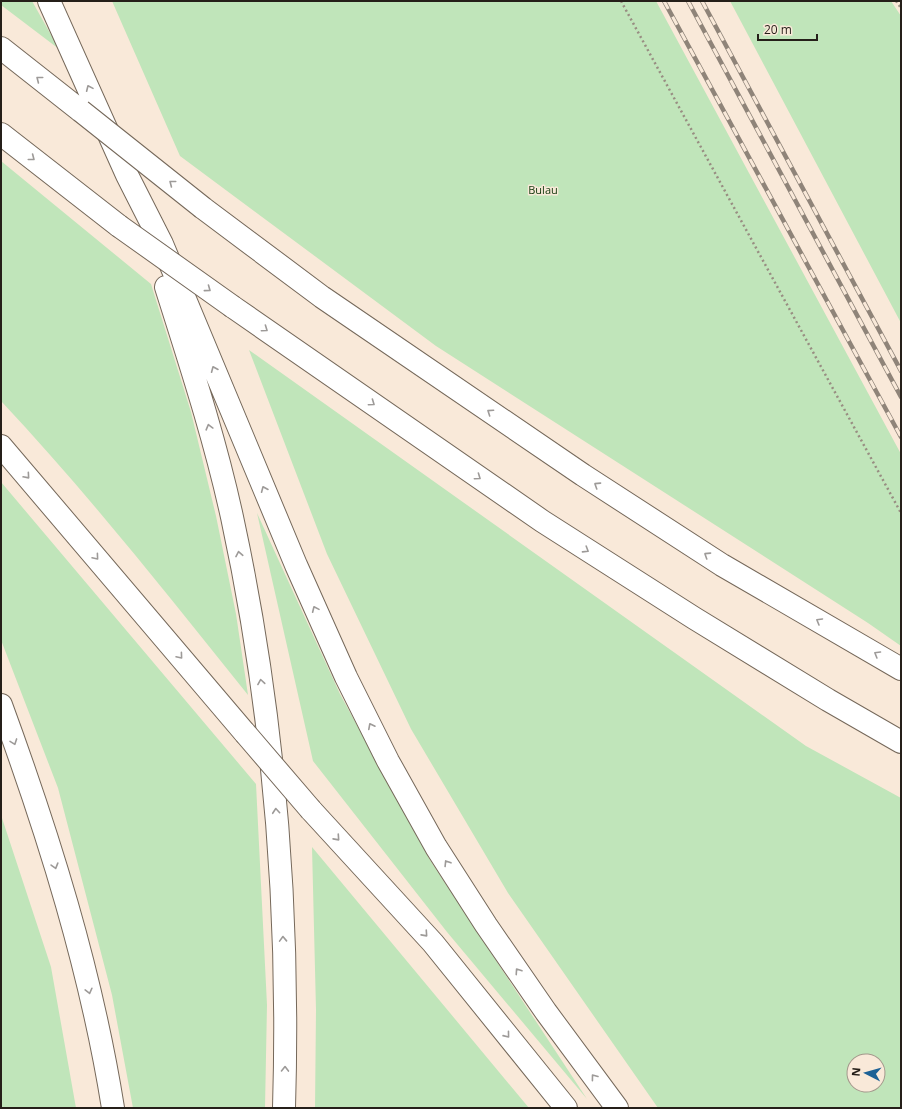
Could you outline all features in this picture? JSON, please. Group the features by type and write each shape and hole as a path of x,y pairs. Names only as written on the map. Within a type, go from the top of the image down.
{"highway":[{"path":"49,1 127,175 162,244 299,572 346,677 388,761 436,847 486,925 546,1012 617,1108"},
{"path":"1,48 203,208 322,297 583,475 722,565 901,669"},
{"path":"1,134 119,226 233,307 542,521 694,618 828,700 901,742"},
{"path":"127,175 163,277 204,408 232,516 251,613 272,765 280,850 286,1022 284,1108"},
{"path":"1,446 311,810 432,943 566,1108"},
{"path":"1,706 46,833 76,937 93,1005 113,1108"}],"path":[{"path":"621,1 901,513"},
{"path":"896,1 901,8"}],"green space":[{"path":"1,1 32,1 59,49 1,5"},
{"name":"Bulau","path":"112,1 656,1 901,454 901,646 868,623 436,346 180,156"},
{"path":"730,1 891,1 901,16 901,323"},
{"path":"1,161 151,284 191,412 216,516 236,614 248,695 97,509 1,401"},
{"path":"249,350 806,746 901,798 901,1108 658,1108 508,893 411,729 327,554"},
{"path":"1,482 256,784 267,1005 265,1108 133,1108 112,995 58,788 1,640"},
{"path":"257,513 340,694 430,860 587,1099 447,932 313,761"},
{"path":"1,815 51,967 76,1108 1,1108"},
{"path":"312,847 529,1108 315,1108 316,1010"}],"railway":[{"path":"664,1 901,437"},
{"path":"688,1 901,397"},
{"path":"702,1 901,371"}]}
